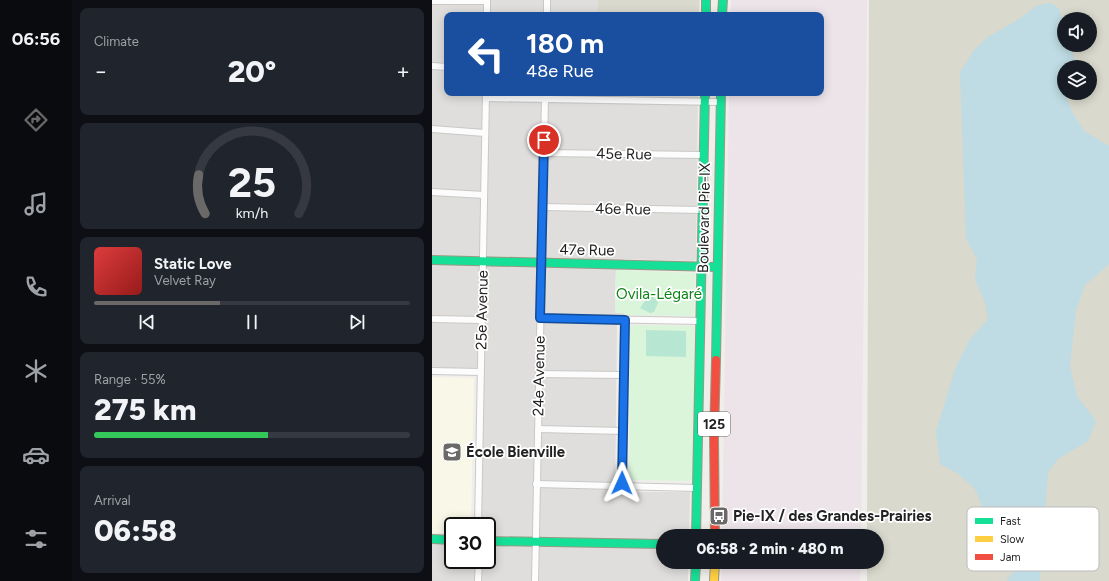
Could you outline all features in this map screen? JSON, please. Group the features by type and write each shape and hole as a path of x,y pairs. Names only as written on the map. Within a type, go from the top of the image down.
{"main road":[{"path":"706,0 706,12"},
{"path":"722,0 722,12"},
{"name":"Boulevard Pie-IX","path":"696,529 705,96"},
{"name":"Boulevard Pie-IX","path":"715,529 714,436 721,96"},
{"name":"47e Rue","path":"432,260 717,267"},
{"path":"432,539 444,540"},
{"path":"496,541 656,544"},
{"path":"695,581 696,569"},
{"path":"714,581 715,569"}],"street":[{"path":"432,1 487,0 487,12"},
{"path":"547,0 547,12"},
{"path":"433,66 444,68"},
{"name":"25e Avenue","path":"478,517 486,96"},
{"path":"506,96 545,98 578,96 721,102"},
{"name":"24e Avenue","path":"535,581 545,98"},
{"path":"432,129 485,133"},
{"name":"45e Rue","path":"544,153 703,155"},
{"path":"432,192 484,195"},
{"name":"46e Rue","path":"543,207 702,210"},
{"path":"540,318 700,321"},
{"path":"434,319 481,320"},
{"path":"622,485 625,320"},
{"path":"432,370 481,372"},
{"path":"539,374 624,375"},
{"path":"538,429 623,431"},
{"path":"536,484 697,488"},
{"path":"478,569 478,581"}],"shaded area":[{"path":"432,0 700,0 699,12 444,12 444,96 698,96 696,259 694,261 623,259 623,270 616,270 615,293 615,313 625,313 617,326 615,492 690,492 689,529 656,529 656,569 688,569 688,581 432,581 432,539 444,540 444,569 496,569 496,517 478,517 481,372 432,370"},
{"path":"598,0 699,0 699,12 597,12"},
{"path":"731,0 867,0 861,529 722,529 729,96 824,96 824,12 731,12"},
{"path":"869,0 1109,0 1109,581 867,581 867,569 884,569 884,529 867,529"},
{"name":"École Bienville","path":"432,377 472,378 474,379 471,517 444,517 444,533 432,533"},
{"path":"722,569 861,569 860,581 721,581"}],"green space":[{"name":"Ovila-Légaré","path":"616,270 695,273 694,316 625,315 625,313 615,313"},
{"path":"649,295 656,299 658,303 654,312 650,313 640,308"},
{"name":"Ovila-Légaré","path":"632,325 693,326 695,328 692,480 690,481 631,480 629,478 630,327"},
{"path":"646,330 686,331 686,357 646,356"}],"water":[{"path":"1051,3 1059,9 1060,12 1057,12 1057,52 1072,52 1075,60 1057,60 1057,100 1068,100 1072,112 1084,131 1109,146 1109,264 1085,285 1076,310 1070,366 1077,396 1096,421 1088,441 1058,459 1048,472 1045,507 982,507 975,489 957,473 940,464 936,432 955,369 970,339 988,319 985,302 975,280 977,259 966,239 960,72 974,50 988,37 1016,21 1038,5"},
{"path":"1013,571 1041,571 1040,581 1007,581"}],"traffic: fast":[{"path":"706,0 706,12"},
{"path":"722,12 723,0"},
{"path":"696,529 705,96"},
{"path":"716,360 721,96"},
{"path":"432,260 717,267"},
{"path":"432,539 444,540"},
{"path":"496,541 656,544"},
{"path":"695,581 696,569"}],"traffic: slow":[{"path":"714,581 715,569"}],"traffic: jam":[{"path":"715,529 714,436 716,360"}],"place":[{"name":"École Bienville","path":"452,452"},
{"name":"Pie-IX / des Grandes-Prairies","path":"719,516"}],"route":[{"path":"544,140 540,318 625,320 622,483"}]}
